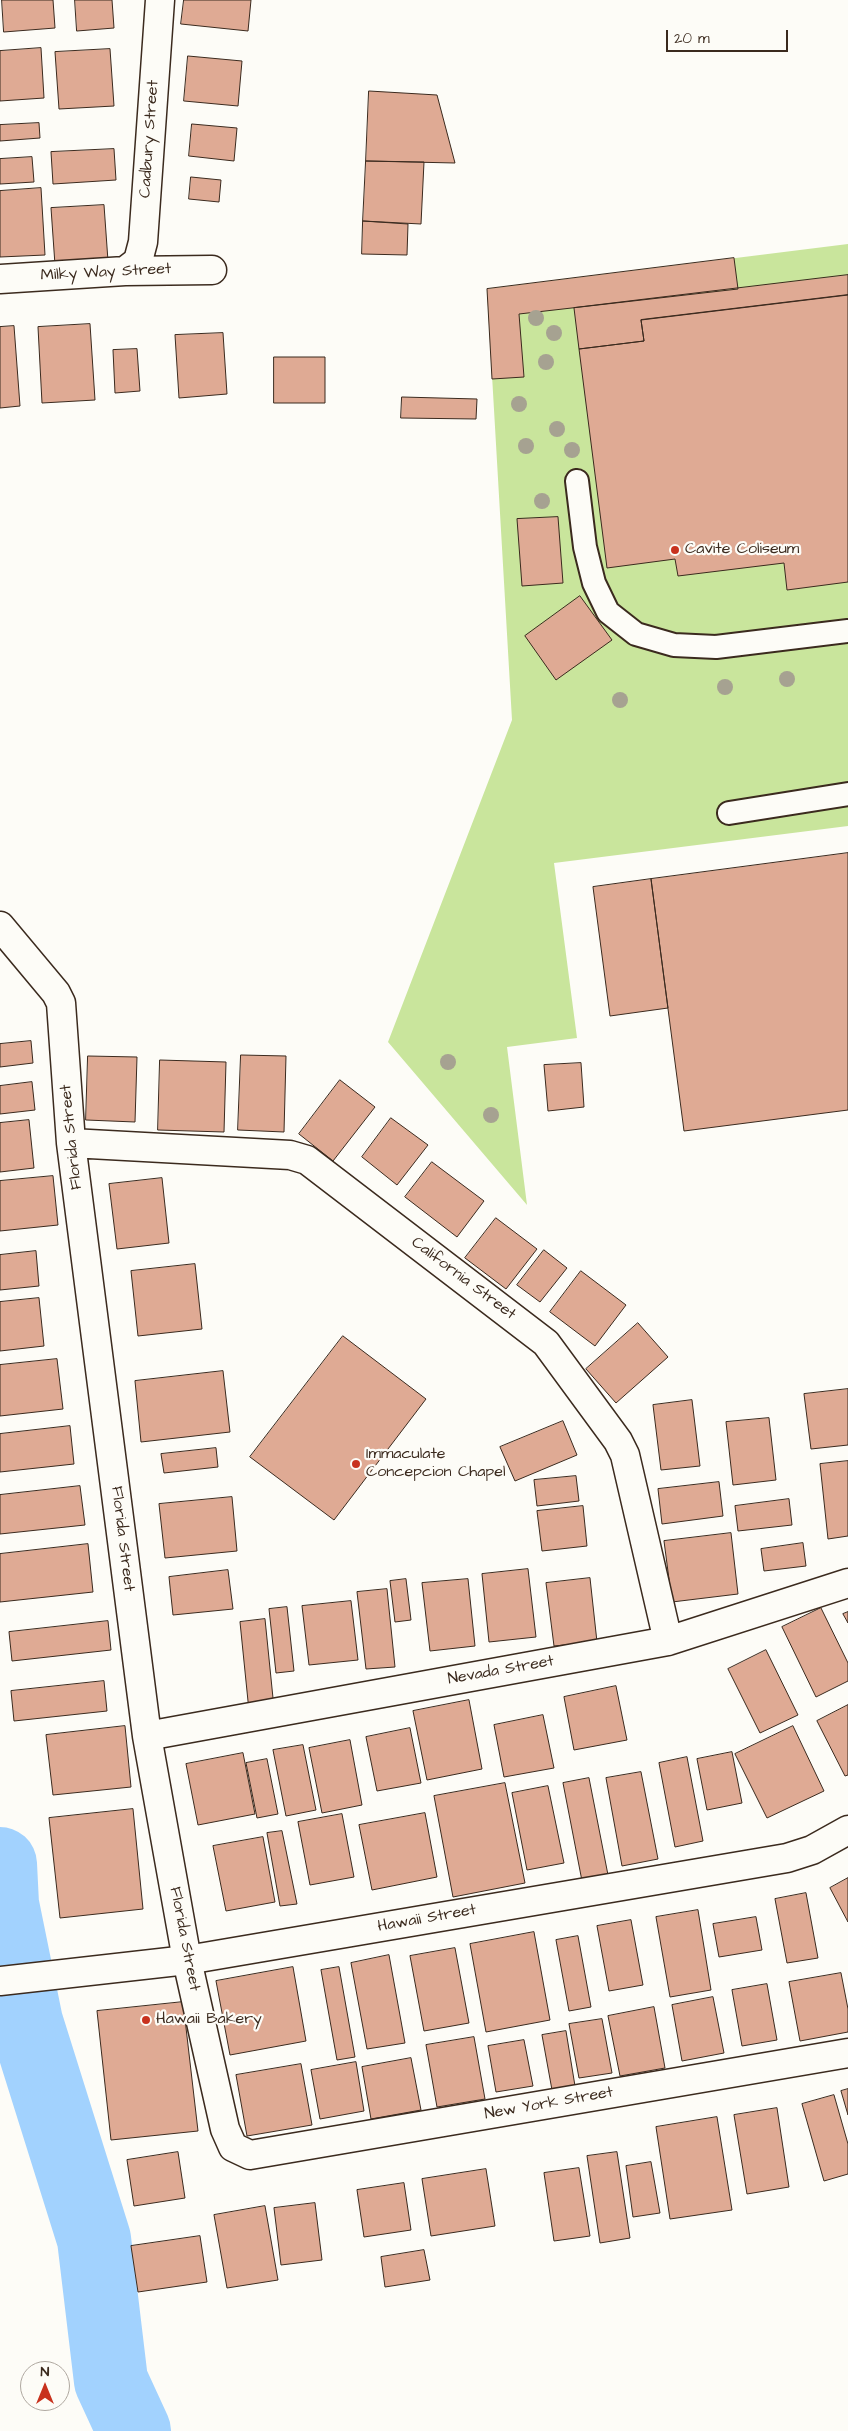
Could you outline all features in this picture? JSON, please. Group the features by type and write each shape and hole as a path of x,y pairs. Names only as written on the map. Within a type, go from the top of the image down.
{"street":[{"name":"Cadbury Street","path":"125,271 138,261 143,242 160,0"},
{"name":"Milky Way Street","path":"0,279 125,271 212,270"},
{"name":"Florida Street","path":"0,926 56,993 61,1003 71,1143 147,1736 187,1960 225,2129 233,2147 250,2155"},
{"name":"California Street","path":"71,1143 290,1155 308,1160 546,1343 618,1440 625,1455 668,1641"},
{"name":"Nevada Street","path":"147,1736 668,1641 848,1583"},
{"name":"Hawaii Street","path":"0,1981 187,1960 787,1858 812,1850 848,1830"},
{"name":"New York Street","path":"250,2155 848,2053"}],"lane":[{"path":"577,481 585,547 594,583 608,612 636,634 674,645 716,648 848,631"},
{"path":"729,813 848,794"}],"green space":[{"name":"Cavite Coliseum","path":"848,244 848,826 554,863 577,1038 507,1047 527,1205 388,1042 512,720 487,289"}],"building":[{"path":"2,0 53,0 55,28 4,32"},
{"path":"75,0 112,0 114,28 77,31"},
{"path":"184,0 251,0 248,31 181,24"},
{"path":"41,48 44,98 0,101 0,51"},
{"path":"110,49 114,106 59,109 55,52"},
{"path":"188,56 242,61 238,106 184,101"},
{"path":"369,91 437,95 455,163 366,161"},
{"path":"39,123 40,138 0,141 0,125"},
{"path":"192,124 237,128 234,161 189,156"},
{"path":"114,149 116,180 53,184 51,152"},
{"path":"32,157 34,182 0,184 0,159"},
{"path":"366,161 424,162 421,224 363,221"},
{"path":"191,177 221,180 219,202 189,199"},
{"path":"41,188 45,255 0,257 0,191"},
{"path":"104,205 108,261 55,265 51,208"},
{"path":"363,221 408,224 407,255 362,254"},
{"path":"734,258 738,289 519,314 524,377 492,379 487,289"},
{"path":"848,275 848,295 641,320 644,341 579,349 574,308"},
{"path":"848,295 848,582 787,590 784,563 678,576 675,559 607,568 579,349 644,341 641,320"},
{"path":"90,324 95,400 42,403 38,327"},
{"path":"14,326 20,406 0,408 0,327"},
{"path":"223,333 227,394 179,398 175,335"},
{"path":"137,349 140,391 115,393 113,350"},
{"path":"274,357 325,357 325,403 274,403"},
{"path":"402,397 477,399 476,419 401,418"},
{"path":"558,517 563,583 522,586 517,519"},
{"path":"580,596 612,640 556,680 525,636"},
{"path":"848,853 848,1110 684,1131 651,879"},
{"path":"651,879 668,1008 610,1016 593,887"},
{"path":"31,1041 33,1063 0,1067 0,1044"},
{"path":"241,1055 286,1056 284,1132 238,1130"},
{"path":"88,1056 137,1057 135,1122 86,1120"},
{"path":"160,1060 226,1062 224,1132 158,1130"},
{"path":"581,1063 584,1107 548,1111 544,1065"},
{"path":"340,1080 375,1107 333,1161 299,1134"},
{"path":"32,1082 35,1110 0,1114 0,1086"},
{"path":"391,1118 428,1145 397,1185 362,1157"},
{"path":"29,1120 34,1168 0,1172 0,1123"},
{"path":"432,1162 484,1201 457,1237 405,1197"},
{"path":"53,1176 58,1225 0,1231 0,1181"},
{"path":"162,1178 169,1243 117,1249 109,1184"},
{"path":"496,1218 537,1249 506,1289 465,1258"},
{"path":"544,1250 567,1268 540,1302 517,1285"},
{"path":"36,1251 39,1286 0,1290 0,1255"},
{"path":"195,1264 202,1329 138,1336 131,1271"},
{"path":"581,1271 626,1305 595,1346 550,1312"},
{"path":"39,1298 44,1346 0,1351 0,1302"},
{"path":"638,1323 668,1357 616,1403 586,1369"},
{"path":"343,1336 426,1399 334,1520 250,1457"},
{"path":"57,1359 63,1409 0,1416 0,1365"},
{"path":"223,1371 230,1432 141,1442 135,1381"},
{"path":"848,1389 848,1445 811,1449 804,1394"},
{"path":"692,1400 700,1466 661,1470 653,1405"},
{"path":"769,1418 776,1480 733,1485 726,1422"},
{"path":"563,1421 577,1455 515,1481 500,1447"},
{"path":"70,1426 74,1464 0,1472 0,1434"},
{"path":"216,1448 218,1467 164,1473 161,1454"},
{"path":"848,1461 848,1536 828,1539 820,1464"},
{"path":"576,1476 579,1501 537,1506 534,1480"},
{"path":"719,1482 723,1516 662,1524 658,1489"},
{"path":"80,1486 85,1525 0,1534 0,1495"},
{"path":"232,1497 237,1551 165,1558 159,1504"},
{"path":"789,1499 792,1525 738,1531 735,1506"},
{"path":"583,1506 587,1546 542,1551 537,1511"},
{"path":"731,1533 738,1594 672,1602 664,1541"},
{"path":"803,1543 806,1566 764,1571 761,1549"},
{"path":"88,1544 93,1592 0,1602 0,1554"},
{"path":"528,1569 536,1637 489,1642 482,1574"},
{"path":"228,1570 233,1609 173,1615 169,1577"},
{"path":"590,1578 597,1642 554,1646 546,1583"},
{"path":"406,1579 411,1620 395,1622 390,1581"},
{"path":"468,1579 475,1646 430,1651 422,1583"},
{"path":"387,1589 395,1667 366,1669 357,1592"},
{"path":"351,1601 358,1660 309,1665 302,1606"},
{"path":"287,1607 294,1671 276,1673 269,1609"},
{"path":"821,1608 848,1663 848,1681 816,1697 782,1627"},
{"path":"848,1612 848,1623 843,1614"},
{"path":"265,1619 274,1708 249,1711 240,1622"},
{"path":"108,1621 111,1650 12,1661 9,1632"},
{"path":"766,1650 798,1715 760,1733 728,1669"},
{"path":"104,1681 107,1711 14,1721 11,1691"},
{"path":"616,1686 627,1740 574,1750 564,1697"},
{"path":"469,1700 482,1769 427,1780 413,1711"},
{"path":"848,1705 848,1775 845,1776 817,1721"},
{"path":"543,1715 554,1768 504,1777 494,1725"},
{"path":"125,1726 131,1787 53,1795 46,1735"},
{"path":"793,1726 824,1791 767,1818 735,1754"},
{"path":"410,1728 421,1783 377,1791 366,1737"},
{"path":"350,1740 362,1805 322,1813 309,1748"},
{"path":"303,1745 316,1810 286,1816 273,1750"},
{"path":"732,1752 742,1803 707,1810 697,1759"},
{"path":"243,1753 255,1814 198,1825 186,1764"},
{"path":"687,1757 703,1841 675,1847 659,1763"},
{"path":"267,1759 278,1814 257,1818 246,1763"},
{"path":"641,1772 658,1859 622,1866 606,1778"},
{"path":"589,1778 608,1875 582,1881 563,1783"},
{"path":"505,1783 525,1883 453,1897 434,1796"},
{"path":"548,1786 564,1863 527,1870 512,1793"},
{"path":"133,1809 143,1909 60,1918 49,1818"},
{"path":"425,1813 437,1877 372,1890 359,1825"},
{"path":"342,1814 354,1877 310,1885 298,1822"},
{"path":"282,1831 297,1904 280,1906 267,1833"},
{"path":"263,1837 275,1902 226,1911 213,1846"},
{"path":"848,1878 848,1922 830,1888"},
{"path":"806,1893 818,1958 787,1963 775,1899"},
{"path":"698,1910 711,1990 670,1997 656,1917"},
{"path":"756,1917 762,1950 719,1957 713,1924"},
{"path":"631,1920 643,1985 609,1991 597,1926"},
{"path":"534,1932 550,2020 486,2032 470,1944"},
{"path":"578,1936 591,2007 569,2011 556,1940"},
{"path":"455,1948 469,2023 424,2031 410,1956"},
{"path":"389,1955 405,2043 367,2049 351,1963"},
{"path":"293,1967 306,2041 230,2055 216,1981"},
{"path":"339,1967 355,2057 337,2060 321,1970"},
{"path":"841,1973 848,2009 848,2032 800,2041 789,1982"},
{"path":"767,1984 777,2040 742,2046 732,1990"},
{"path":"713,1997 724,2053 682,2061 672,2005"},
{"path":"183,2002 198,2131 111,2140 97,2011"},
{"path":"654,2007 665,2068 620,2076 608,2016"},
{"path":"602,2019 612,2073 579,2078 569,2024"},
{"path":"566,2031 575,2086 552,2090 542,2035"},
{"path":"474,2037 485,2099 437,2107 426,2045"},
{"path":"524,2040 533,2086 496,2092 488,2046"},
{"path":"411,2058 421,2110 371,2119 362,2067"},
{"path":"356,2062 364,2111 320,2119 311,2070"},
{"path":"301,2064 312,2125 247,2136 236,2075"},
{"path":"848,2089 848,2115 841,2091"},
{"path":"834,2095 848,2144 848,2174 824,2181 802,2104"},
{"path":"777,2108 789,2187 747,2194 734,2115"},
{"path":"717,2117 732,2210 670,2219 656,2127"},
{"path":"178,2152 185,2198 134,2206 127,2160"},
{"path":"617,2152 630,2238 600,2243 587,2156"},
{"path":"651,2162 660,2213 633,2217 626,2166"},
{"path":"579,2168 590,2236 554,2241 544,2173"},
{"path":"486,2169 495,2226 431,2236 422,2179"},
{"path":"404,2183 411,2230 364,2237 357,2190"},
{"path":"315,2203 322,2260 281,2265 274,2208"},
{"path":"265,2206 278,2280 227,2288 214,2215"},
{"path":"200,2236 207,2282 138,2292 131,2246"},
{"path":"424,2250 430,2280 385,2287 381,2257"}],"waterway":[{"path":"0,1864 2,1904 26,2022 94,2239 111,2381 134,2431"}],"place":[{"name":"Cavite Coliseum","path":"675,550"},
{"name":"Immaculate Concepcion Chapel","path":"356,1464"},
{"name":"Hawaii Bakery","path":"146,2020"}]}
